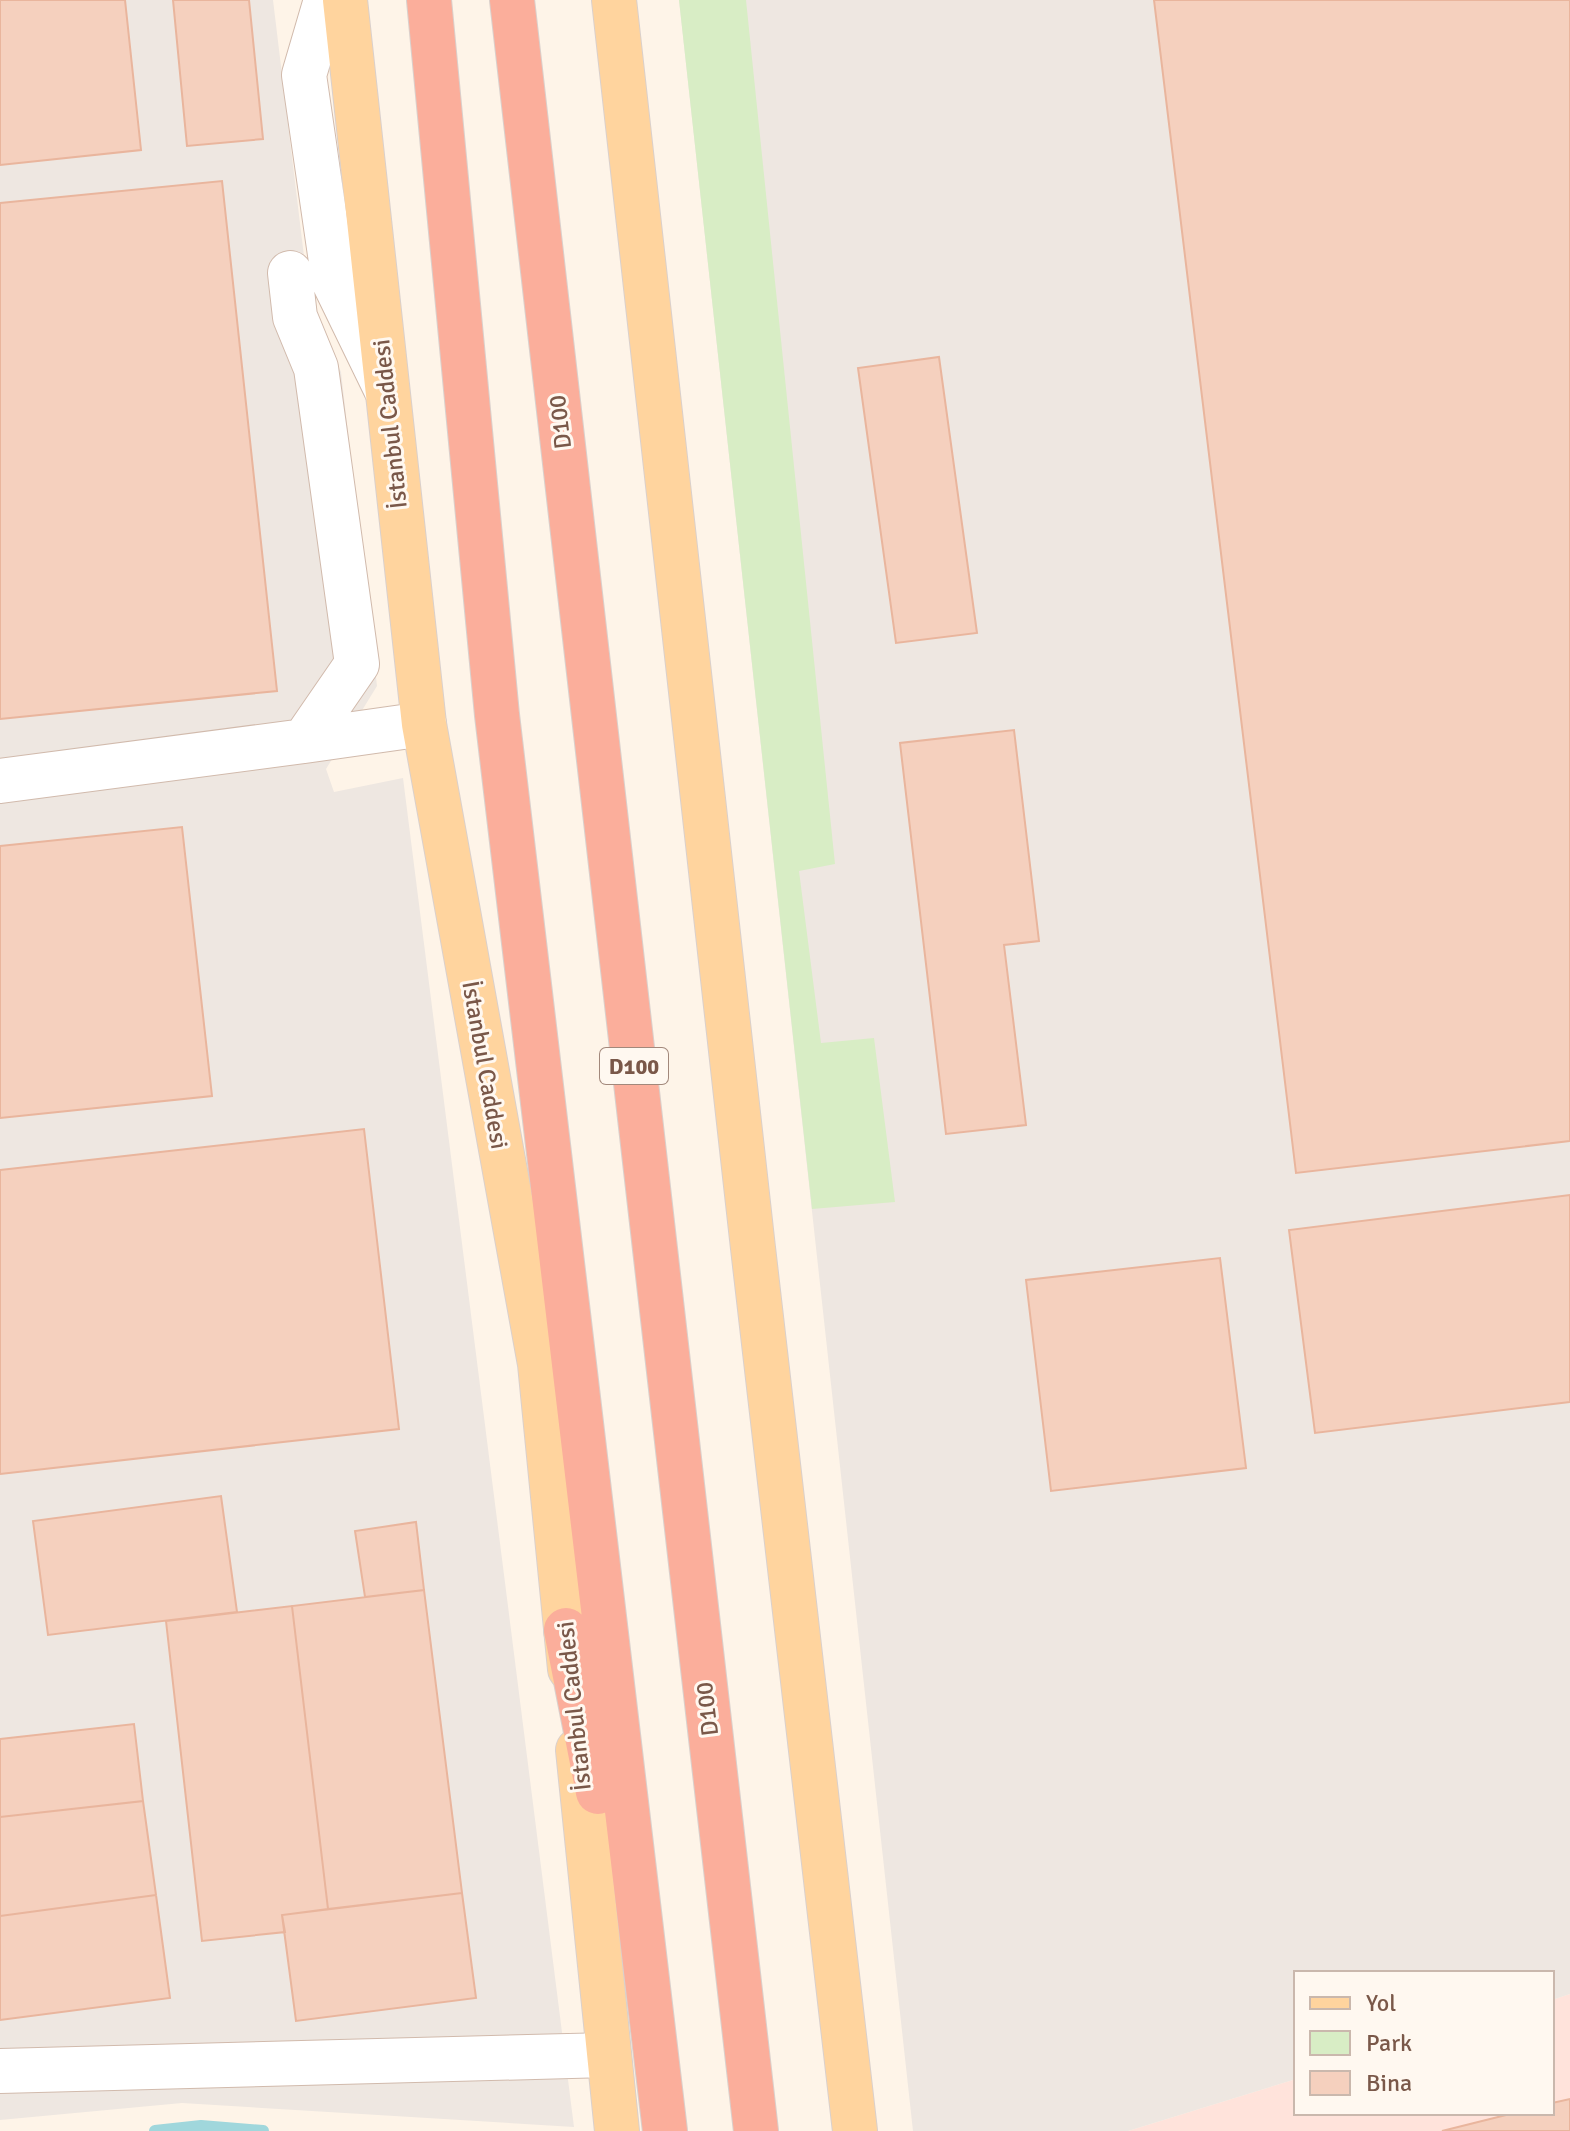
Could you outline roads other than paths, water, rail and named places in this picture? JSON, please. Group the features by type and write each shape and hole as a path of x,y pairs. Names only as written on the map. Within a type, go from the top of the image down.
{"highway":[{"path":"429,0 497,715 664,2131"},
{"name":"D100","path":"512,0 756,2131"},
{"path":"566,1630 664,2131"}],"main road":[{"name":"İstanbul Caddesi","path":"345,0 424,724 540,1364 617,2131"},
{"path":"614,0 855,2131"}],"lane":[{"path":"326,0 304,75 334,282 386,389"},
{"path":"290,273 295,317 316,368 357,664 304,741"},
{"path":"0,781 424,724"},
{"path":"0,2071 608,2055"}],"waterway":[{"path":"155,2131 201,2126 263,2131"}]}
